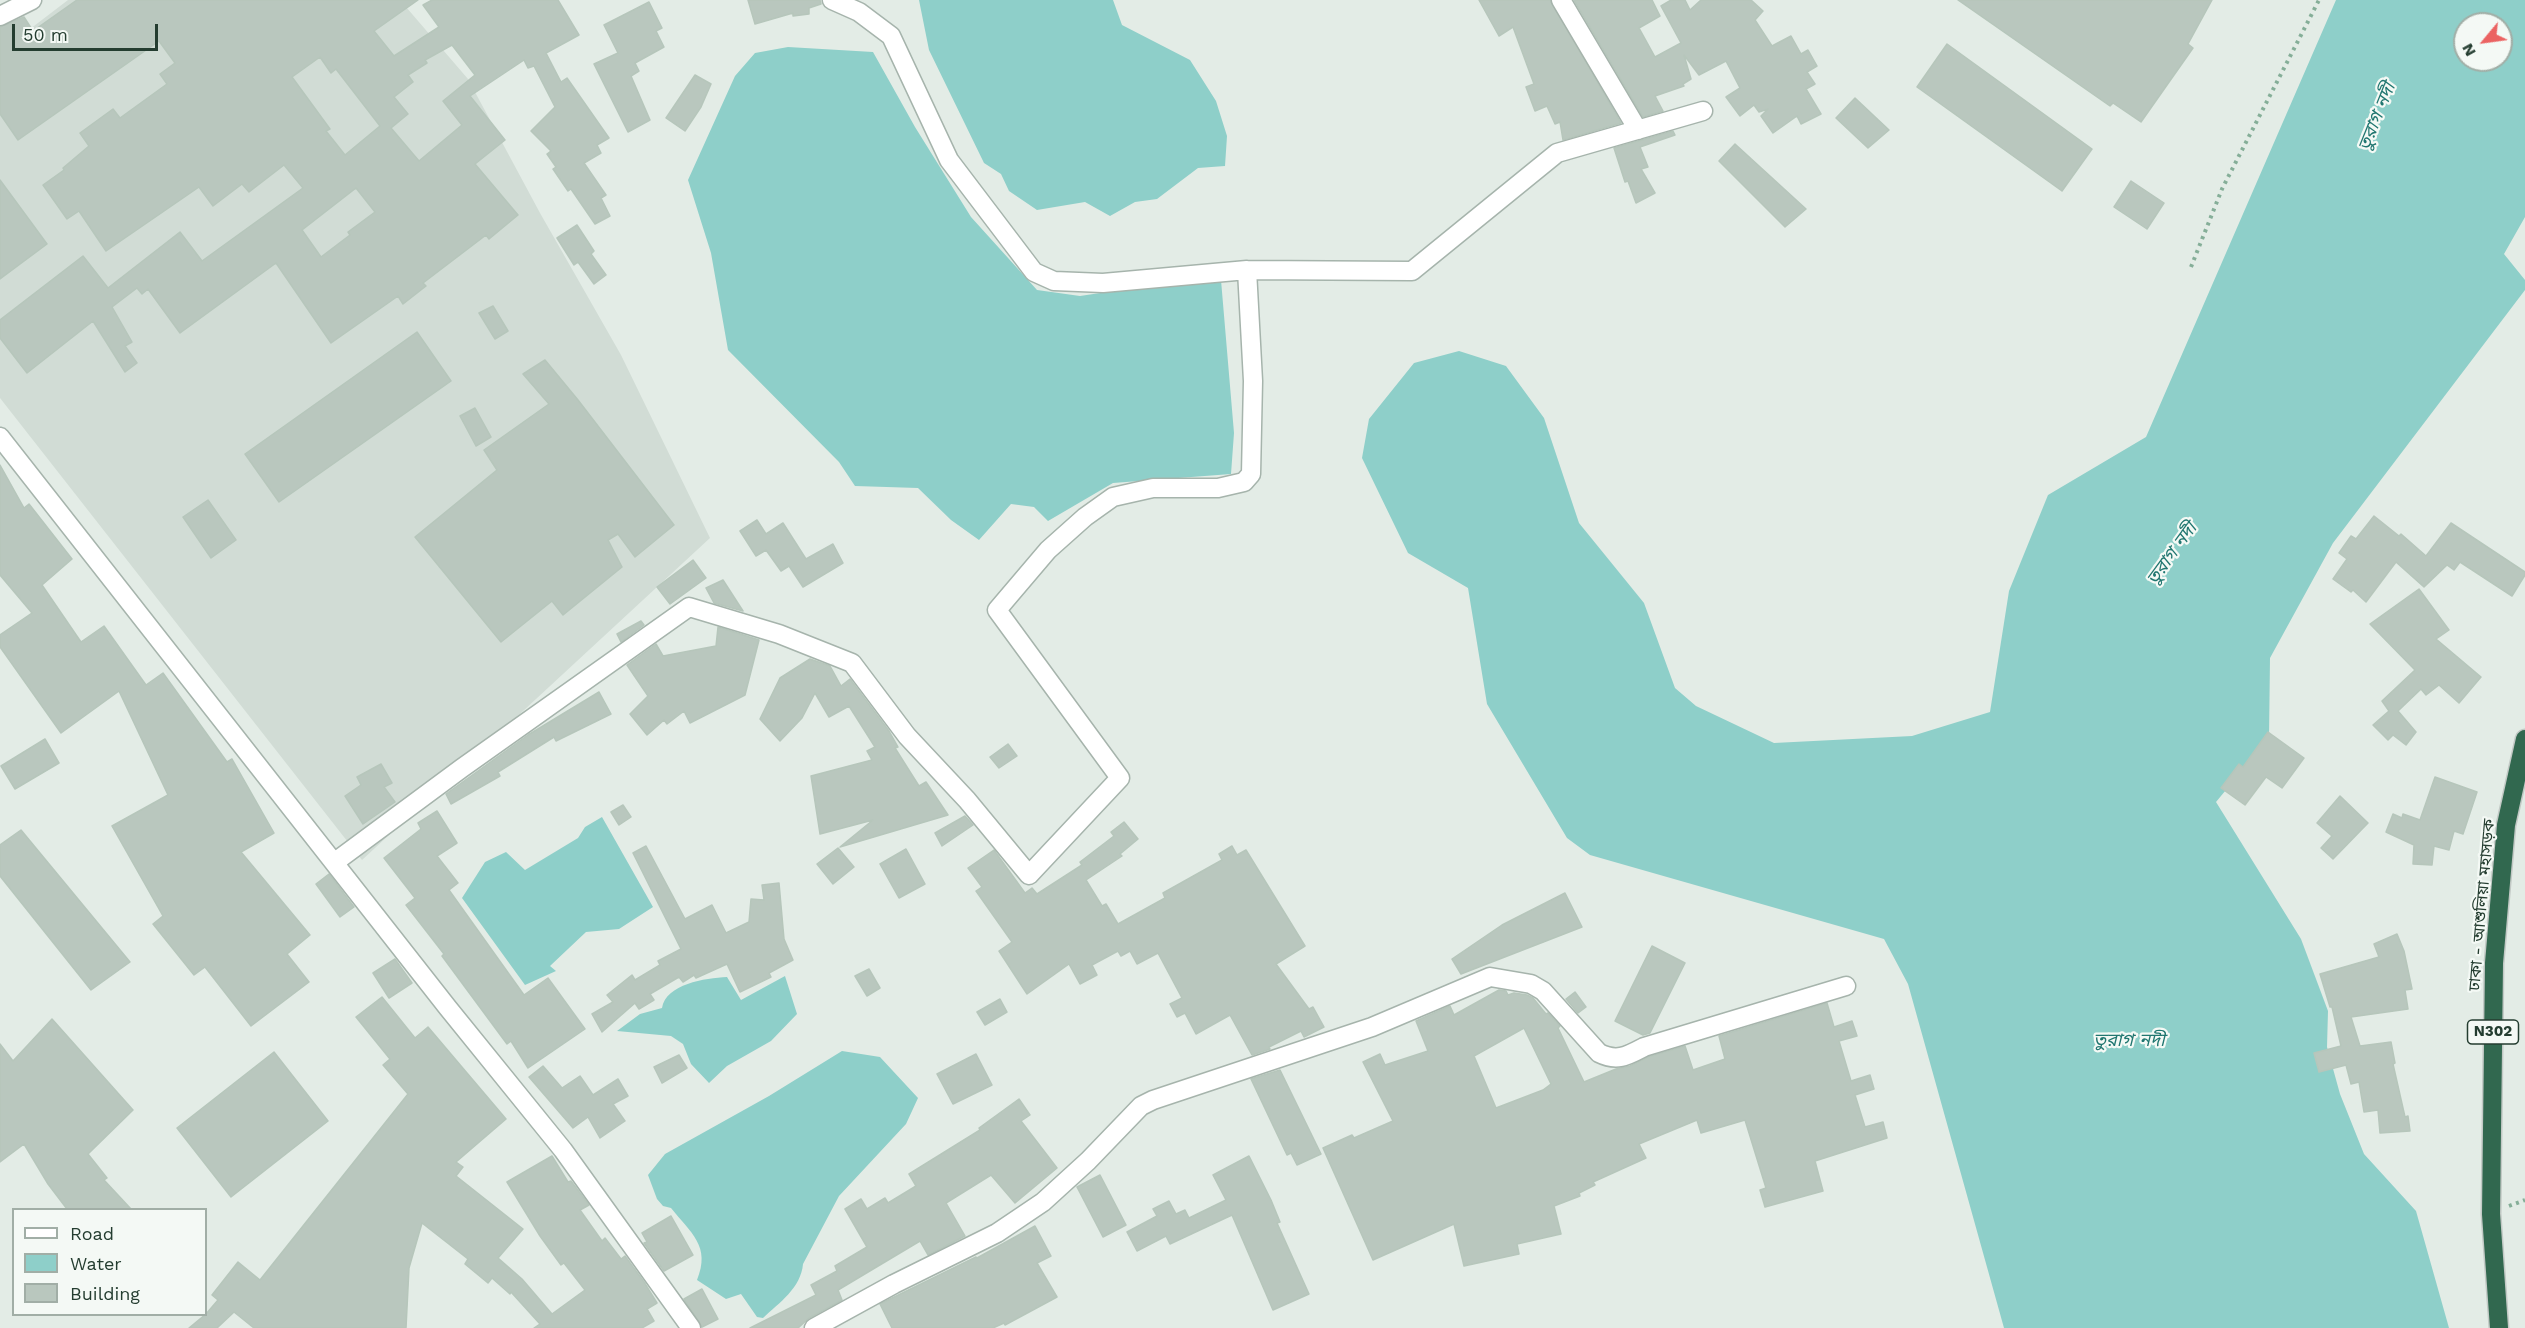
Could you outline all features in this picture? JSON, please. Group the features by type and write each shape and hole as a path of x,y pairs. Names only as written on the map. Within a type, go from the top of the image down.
{"highway":[{"name":"ঢাকা - আশুলিয়া মহাসড়ক","path":"2499,1328 2491,1214 2494,963 2506,825 2525,739"}],"street":[{"path":"0,16 32,0"},
{"path":"832,0 859,12 891,36 949,160 1034,272 1054,281 1103,283 1247,270 1412,271 1557,153 1703,111"},
{"path":"1561,0 1638,130"},
{"path":"335,862 462,768 689,607 779,634 852,663 907,736 967,800 1029,875 1120,778 997,610 1048,550 1085,517 1113,497 1153,488 1218,488 1244,482 1251,474 1253,381 1247,270"},
{"path":"0,437 448,1008 563,1150 691,1328"},
{"path":"813,1328 894,1284 997,1233 1043,1202 1088,1161 1141,1106 1372,1027 1490,977 1532,984 1543,991 1599,1053 1622,1059 1644,1047 1846,986"}],"path":[{"path":"2191,267 2222,189 2319,0"}],"shaded area":[{"path":"68,0 400,0 468,79 540,213 621,355 710,538 362,860 0,398 0,52"}],"water":[{"path":"919,0 1113,0 1122,25 1190,60 1216,101 1227,136 1225,166 1198,168 1157,199 1135,202 1110,216 1085,202 1037,210 1009,191 1001,174 984,163 929,50"},
{"name":"তুরাগ নদী","path":"2336,0 2525,0 2525,217 2504,254 2525,280 2525,290 2333,543 2270,658 2269,738 2216,802 2301,939 2328,1011 2327,1047 2340,1094 2364,1154 2416,1211 2449,1328 2004,1328 1908,984 1884,939 1590,855 1567,838 1487,704 1468,588 1408,553 1362,458 1369,419 1414,363 1459,351 1506,366 1544,418 1579,523 1644,603 1675,688 1696,706 1774,743 1912,736 1990,712 2009,591 2048,495 2146,437"},
{"path":"788,47 873,52 915,127 971,217 1037,290 1080,296 1174,282 1221,280 1234,433 1231,474 1113,483 1048,521 1034,507 1011,504 979,540 951,520 918,488 855,486 839,462 728,350 711,253 688,180 735,76 755,53"},
{"path":"602,817 653,907 619,929 586,932 550,966 556,971 525,985 462,898 485,862 506,852 525,870 578,838 585,827"},
{"path":"785,976 797,1014 771,1041 727,1066 709,1083 691,1064 683,1044 671,1036 617,1031 640,1014 662,1008 671,993 688,984 727,977 741,1000"},
{"path":"842,1051 880,1057 918,1098 906,1124 839,1196 803,1264 794,1288 763,1318 757,1317 741,1294 726,1299 697,1280 702,1258 697,1241 671,1208 663,1206 657,1199 648,1175 665,1154 769,1096"}],"building":[{"path":"77,0 418,0 374,31 394,56 439,27 423,5 432,0 558,0 579,35 546,53 561,82 567,78 609,138 597,145 601,153 584,163 606,195 601,198 610,216 595,224 571,189 568,191 553,169 556,167 547,154 551,151 531,131 555,107 534,66 528,68 524,60 470,96 505,140 475,164 518,215 489,239 486,235 423,283 426,286 403,304 398,296 331,343 276,263 180,333 148,289 142,294 137,288 112,307 132,342 125,346 137,363 125,372 93,321 27,373 0,338 0,320 83,256 108,288 180,232 202,261 303,188 284,165 249,192 242,184 213,206 199,187 106,251 79,211 67,219 43,185 64,170 63,168 89,146 80,133 113,109 120,118 167,84 160,74 175,63 159,41 18,140 0,114 0,27 24,17 33,31","holes":["452,45 475,75 443,101 462,125 419,161 391,128 408,114 394,97 413,82 408,75 427,63 425,60","320,57 331,73 336,69 380,126 345,155 326,131 330,129 292,77","356,188 375,212 348,232 350,235 321,257 302,230"]},
{"path":"748,0 820,0 821,4 809,8 809,14 793,16 793,13 755,24"},
{"path":"1479,0 1550,0 1621,123 1563,140 1560,122 1555,124 1547,106 1535,111 1526,87 1534,84 1513,27 1499,36"},
{"path":"1574,0 1652,0 1660,16 1639,28 1655,57 1681,43 1661,6 1671,0 1685,0 1690,10 1701,0 1751,0 1763,11 1755,20 1772,46 1791,36 1801,54 1808,50 1817,66 1807,72 1815,84 1806,89 1821,114 1801,124 1797,116 1773,133 1761,116 1768,109 1759,112 1754,105 1740,116 1726,97 1740,88 1726,61 1699,75 1684,55 1691,79 1683,84 1684,86 1655,96 1663,111 1643,117"},
{"path":"1958,0 2212,0 2188,44 2193,48 2141,122 2113,103 2110,106"},
{"path":"649,2 662,28 656,31 664,47 635,63 639,71 631,76 650,120 628,132 594,64 618,53 604,25"},
{"path":"1947,44 2092,149 2062,191 1917,87"},
{"path":"695,75 711,84 701,107 685,131 666,118"},
{"path":"1855,98 1889,130 1868,148 1836,118"},
{"path":"1673,131 1675,135 1640,147 1648,167 1641,169 1655,193 1636,203 1628,181 1625,182 1614,148"},
{"path":"1735,144 1806,209 1785,227 1719,161"},
{"path":"0,180 47,244 0,279"},
{"path":"2131,181 2164,203 2147,229 2114,207"},
{"path":"577,225 594,251 591,254 606,275 594,284 578,262 574,265 557,238"},
{"path":"493,306 508,331 495,339 479,313"},
{"path":"417,332 451,381 279,502 245,454"},
{"path":"545,360 674,525 635,557 618,534 608,540 622,567 563,615 552,601 501,642 415,537 497,470 484,450 549,404 523,374"},
{"path":"475,408 491,437 476,446 460,416"},
{"path":"0,465 24,508 29,504 72,559 42,585 81,642 104,626 146,685 163,673 227,762 232,759 274,833 241,852 310,935 287,954 309,982 251,1026 205,967 194,975 153,924 163,916 112,826 168,795 119,691 61,733 0,647 0,635 32,613 0,575"},
{"path":"208,500 236,540 211,558 183,517"},
{"path":"2374,516 2399,536 2401,534 2426,556 2451,523 2525,572 2525,575 2512,596 2460,562 2454,570 2447,565 2424,587 2396,562 2366,602 2353,590 2351,592 2333,579 2347,559 2339,553 2351,536 2356,539"},
{"path":"757,520 766,534 783,523 806,559 833,544 843,563 803,587 789,566 781,571 766,550 756,556 740,531"},
{"path":"693,560 706,578 670,604 657,587"},
{"path":"723,580 743,611 714,603 706,588"},
{"path":"2419,589 2449,630 2436,639 2481,677 2459,703 2439,685 2426,695 2421,689 2398,711 2416,732 2406,745 2393,735 2388,740 2373,725 2389,711 2382,701 2415,670 2370,624"},
{"path":"641,621 644,625 621,642 617,634"},
{"path":"718,627 759,640 745,695 690,723 684,711 667,724 664,720 647,735 630,714 648,696 627,665 656,644 663,656 716,646"},
{"path":"810,659 830,666 841,686 850,679 889,731 898,747 895,748 919,786 926,782 948,815 840,847 873,820 820,834 811,776 872,760 867,751 875,747 849,706 829,717 815,693 802,718 780,741 760,719 780,678"},
{"path":"599,692 611,714 556,741 554,737 498,772 500,776 451,804 446,794 528,735"},
{"path":"2268,732 2304,758 2282,788 2266,777 2245,805 2221,788 2239,764 2243,767"},
{"path":"45,739 59,763 15,789 1,766"},
{"path":"1008,744 1017,756 999,768 990,757"},
{"path":"381,764 392,783 384,787 395,802 363,824 345,796 361,785 357,777"},
{"path":"2435,777 2477,792 2463,834 2454,831 2449,850 2434,846 2432,865 2413,864 2414,845 2386,832 2393,814 2402,818 2403,814 2420,820"},
{"path":"2340,796 2368,823 2333,859 2321,848 2332,836 2317,823"},
{"path":"623,805 631,817 619,825 611,812"},
{"path":"437,811 457,843 437,856 458,883 449,890 524,995 548,978 585,1029 528,1068 511,1041 507,1044 442,956 444,954 406,905 415,898 384,858 421,829 418,823"},
{"path":"965,816 973,825 942,846 935,833"},
{"path":"1124,822 1138,839 1120,854 1122,856 1086,880 1102,906 1106,904 1118,924 1165,898 1163,893 1222,860 1219,854 1232,846 1237,855 1246,850 1305,946 1276,964 1309,1009 1313,1007 1324,1027 1304,1037 1301,1031 1269,1047 1270,1049 1252,1055 1230,1015 1196,1034 1185,1013 1177,1017 1170,1004 1182,998 1158,953 1137,964 1130,951 1121,956 1118,951 1092,965 1097,975 1080,984 1069,964 1027,994 999,951 1012,942 976,891 982,887 968,868 994,850 1025,893 1032,888 1037,894 1082,865 1080,862 1114,836 1111,832"},
{"path":"21,830 130,962 91,990 0,876 0,845"},
{"path":"646,846 685,919 712,905 726,933 749,922 751,899 764,900 762,885 779,883 784,939 793,960 769,973 771,977 740,992 727,964 696,978 694,975 683,982 679,977 650,994 654,1000 639,1009 635,1003 602,1032 592,1014 613,1002 607,995 632,975 635,980 660,965 658,961 681,949 633,853"},
{"path":"838,848 854,867 833,884 817,864"},
{"path":"906,849 925,884 899,898 880,864"},
{"path":"329,874 354,907 340,917 316,884"},
{"path":"1565,893 1582,927 1461,974 1452,959 1502,925"},
{"path":"2397,934 2404,951 2412,989 2405,990 2408,1009 2351,1017 2360,1046 2391,1042 2395,1063 2393,1064 2410,1131 2380,1133 2378,1110 2364,1112 2359,1082 2351,1084 2346,1065 2319,1072 2314,1053 2341,1046 2332,1007 2330,1007 2320,974 2379,957 2374,944"},
{"path":"1652,946 1685,963 1650,1033 1643,1035 1615,1021"},
{"path":"395,959 412,983 389,998 373,973"},
{"path":"869,969 880,988 867,996 855,976"},
{"path":"1499,990 1506,991 1508,995 1514,993 1533,998 1560,1026 1558,1028 1584,1082 1630,1066 1648,1057 1685,1046 1693,1070 1725,1059 1719,1036 1827,1003 1834,1027 1852,1021 1857,1036 1839,1041 1851,1081 1870,1075 1874,1089 1855,1095 1865,1127 1883,1122 1887,1138 1815,1161 1823,1191 1765,1207 1760,1190 1766,1188 1745,1120 1701,1133 1697,1120 1639,1144 1646,1158 1593,1182 1595,1185 1579,1193 1580,1196 1554,1206 1561,1234 1517,1244 1519,1254 1464,1266 1454,1224 1373,1260 1323,1148 1352,1135 1354,1138 1393,1121 1363,1062 1380,1054 1385,1065 1428,1051 1416,1021 1450,1006 1454,1015","holes":["1524,1028 1551,1084 1543,1090 1496,1108 1474,1056"]},
{"path":"1575,992 1586,1007 1578,1013 1566,999"},
{"path":"382,997 415,1038 428,1027 506,1119 456,1162 463,1167 456,1176 523,1229 498,1258 522,1279 552,1314 585,1290 564,1263 561,1265 540,1236 507,1182 552,1156 568,1182 571,1181 589,1205 580,1210 602,1241 605,1238 621,1259 625,1256 657,1303 647,1309 654,1321 642,1328 534,1328 540,1324 511,1292 510,1294 492,1278 488,1283 465,1264 468,1259 422,1223 409,1268 406,1328 254,1328 234,1312 217,1328 189,1328 204,1316 207,1316 218,1300 212,1295 238,1262 260,1280 408,1094 383,1065 390,1059 356,1017"},
{"path":"1000,999 1007,1012 985,1025 977,1012"},
{"path":"52,1019 133,1110 88,1154 107,1178 104,1180 130,1208 66,1208 48,1184 24,1144 0,1162 0,1044 13,1061"},
{"path":"274,1052 328,1121 231,1197 177,1128"},
{"path":"976,1054 992,1085 953,1104 937,1074"},
{"path":"679,1055 687,1068 662,1083 654,1067"},
{"path":"543,1066 562,1088 580,1076 593,1095 618,1079 628,1096 613,1104 625,1121 600,1138 588,1117 573,1128 529,1077"},
{"path":"1280,1070 1321,1154 1297,1165 1291,1153 1287,1155 1251,1079"},
{"path":"1019,1099 1030,1115 1021,1121 1057,1168 1015,1203 991,1175 946,1203 965,1236 928,1255 920,1241 838,1290 842,1300 809,1318 798,1328 750,1328 816,1295 811,1285 837,1271 835,1266 867,1247 845,1209 861,1199 867,1209 885,1198 888,1203 916,1186 909,1174 980,1130 979,1128"},
{"path":"1249,1156 1271,1200 1280,1222 1277,1223 1309,1294 1273,1310 1232,1215 1170,1244 1166,1236 1137,1251 1127,1232 1157,1216 1153,1209 1169,1201 1176,1214 1185,1210 1189,1218 1226,1200 1213,1175"},
{"path":"1100,1175 1126,1225 1103,1237 1077,1187"},
{"path":"671,1216 693,1255 664,1271 644,1243 647,1242 642,1233"},
{"path":"1035,1226 1051,1256 1037,1263 1057,1297 1005,1325 1004,1323 993,1328 892,1328 880,1304 977,1258"},
{"path":"702,1289 718,1319 702,1327 684,1299"}]}
